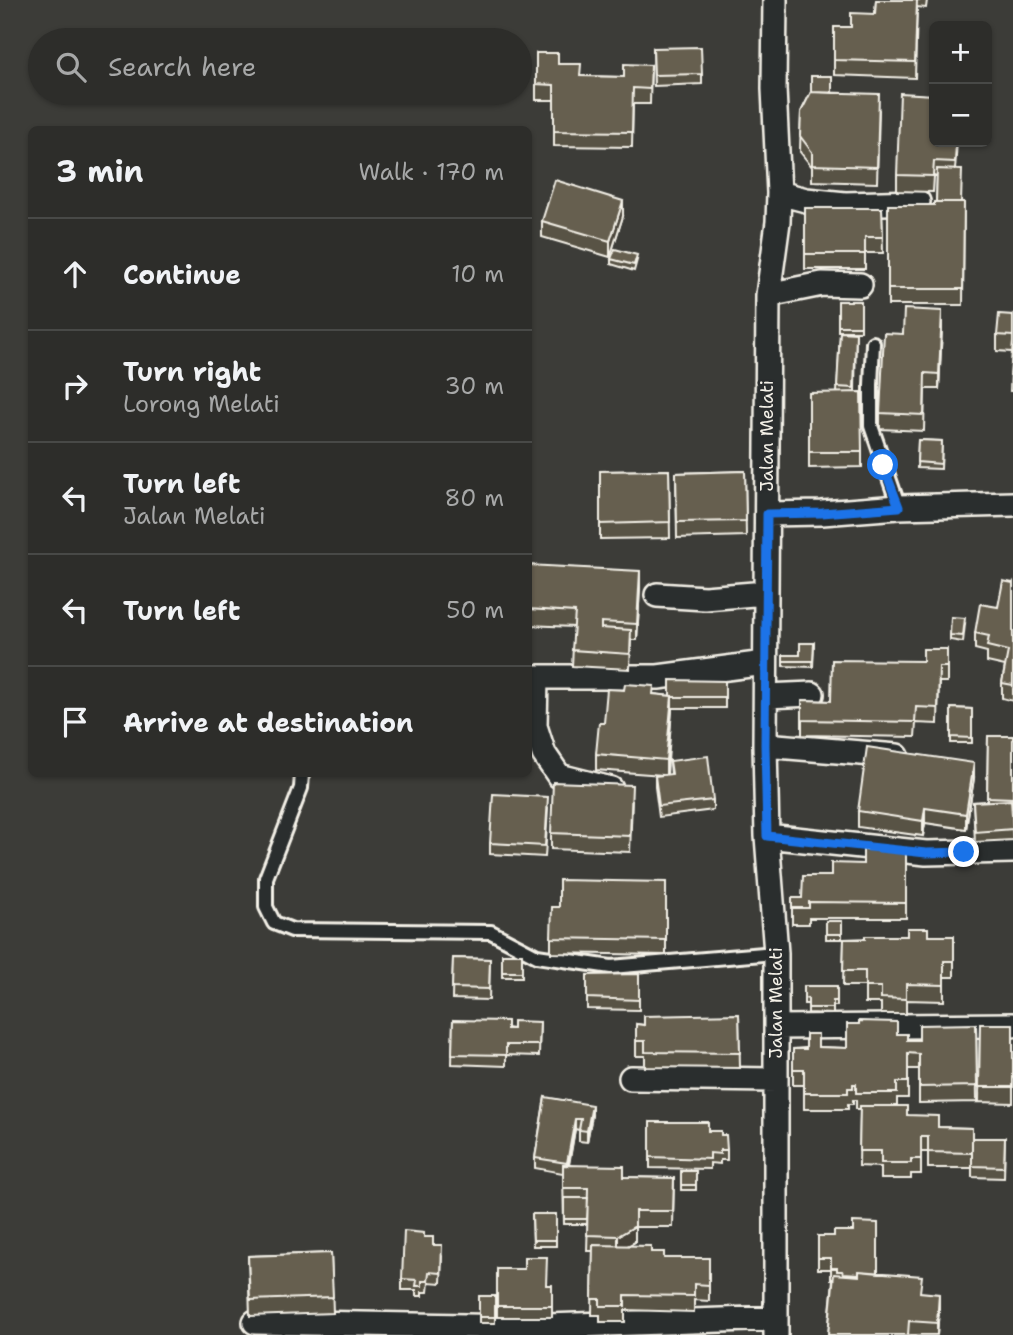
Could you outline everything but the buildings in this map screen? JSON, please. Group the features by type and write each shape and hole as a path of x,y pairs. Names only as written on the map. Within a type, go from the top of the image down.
{"street":[{"name":"Jalan Melati","path":"775,0 774,89 779,193 778,222 768,295 765,745 767,836 776,953 776,1326"},
{"path":"779,193 806,200 845,204 918,202"},
{"path":"768,295 822,284 860,285"},
{"path":"767,514 1013,504"},
{"path":"657,595 705,598 766,593"},
{"path":"611,789 559,776 544,754 535,726 532,677 658,677 765,663"},
{"path":"766,696 812,694"},
{"path":"765,745 914,758"},
{"path":"767,836 926,853 1013,851"},
{"path":"776,1027 1013,1025"},
{"path":"631,1077 776,1080"},
{"path":"255,1322 518,1327 776,1326"}],"lane":[{"path":"873,343 871,426 899,507"},
{"path":"302,777 301,788 266,878 266,908 274,923 292,930 491,932 537,956 611,967 776,953"}],"route":[{"path":"883,465 899,507 767,514 767,836 926,853 964,852"}]}
